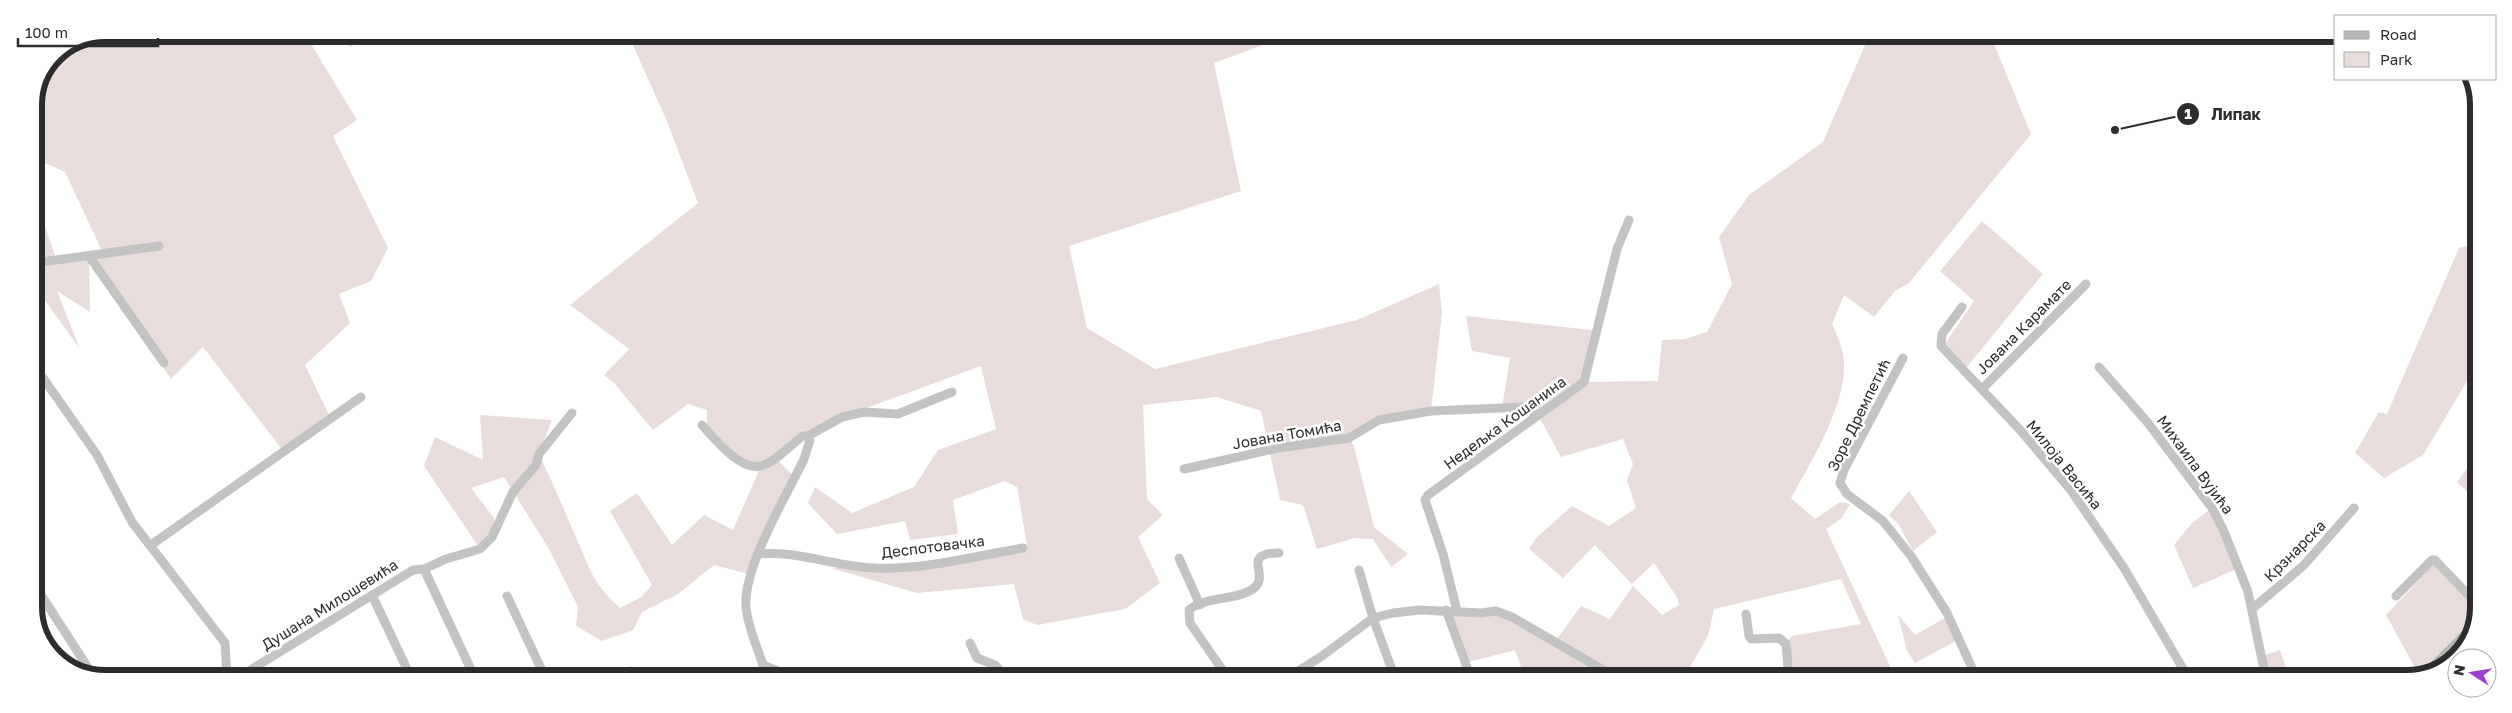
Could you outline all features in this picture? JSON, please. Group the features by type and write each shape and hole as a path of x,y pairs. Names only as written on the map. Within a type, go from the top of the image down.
{"street":[{"name":"Недељка Кошанина","path":"1457,611 1443,554 1425,500 1584,382 1617,249 1629,220"},
{"path":"43,261 159,246"},
{"path":"89,256 164,364"},
{"name":"Јована Карамате","path":"1982,389 2086,284"},
{"name":"Милоја Васића","path":"1962,307 1942,334 1940,343 2053,468 2082,506 2124,568 2184,670"},
{"name":"Зоре Дремпетић","path":"1903,358 1844,470 1840,483 1847,494 1883,521 1911,556 1947,613 1973,670"},
{"name":"Михаила Вујића","path":"2099,367 2148,423 2212,508 2243,576 2252,609 2264,670"},
{"path":"43,377 97,455 132,522 225,642 228,654 227,670"},
{"path":"702,425 721,446 750,466 761,466 801,437 808,436 842,417 864,412 898,414 952,392"},
{"path":"151,545 361,397"},
{"name":"Јована Томића","path":"1184,469 1278,448 1349,438 1379,420 1431,411 1524,407 1538,415"},
{"name":"Душана Милошевића","path":"250,670 413,570 424,570 446,559 480,549 492,537 513,492 536,465 539,454 572,413"},
{"path":"762,670 763,666 754,644 746,608 749,574 804,459 809,444 808,436"},
{"name":"Крзнарска","path":"2252,609 2304,565 2354,508"},
{"name":"Деспотовачка","path":"758,554 779,552 848,565 894,568 1023,548"},
{"path":"1222,670 1190,623 1189,610 1252,589 1259,579 1258,562 1260,556 1266,552 1279,553"},
{"path":"1179,558 1200,605"},
{"path":"2396,596 2432,560 2435,560 2470,597"},
{"path":"424,570 471,670"},
{"path":"1359,570 1372,618 1392,670"},
{"path":"372,595 406,667"},
{"path":"507,596 542,670"},
{"path":"43,598 88,668"},
{"path":"1446,610 1467,670"},
{"path":"1300,670 1322,656 1372,618 1392,613 1446,610 1481,613 1496,610 1512,617 1603,670"},
{"path":"1746,614 1751,640 1779,638 1786,644 1788,670"},
{"path":"2441,660 2460,641"},
{"path":"970,643 977,658 995,665 1000,670"},
{"path":"763,666 774,670"}],"green space":[{"path":"105,43 310,43 357,120 333,136 388,248 371,281 339,294 350,323 305,365 331,419 284,452 203,347 171,379 89,257 90,312 57,291 80,349 43,298 43,262 45,262 43,256 43,221 57,261 103,253 65,172 43,162 44,93 47,81 53,70 70,53 81,47"},
{"path":"347,43 360,43 349,47"},
{"path":"632,43 1268,43 1214,63 1241,191 1069,246 1087,328 1155,369 1357,320 1439,284 1442,313 1431,411 1379,420 1349,438 1354,446 1374,527 1408,554 1391,567 1373,539 1355,538 1317,549 1303,505 1280,500 1261,411 1217,397 1143,405 1147,499 1163,515 1138,537 1160,583 1125,609 1037,625 1023,619 1014,584 917,593 831,568 914,564 1028,551 1017,487 1005,481 953,500 958,534 910,540 905,521 837,534 808,503 815,487 852,513 914,487 938,450 996,429 981,366 842,417 775,458 795,477 749,574 714,565 678,594 642,612 633,630 602,641 576,626 578,607 549,549 504,477 471,488 494,518 492,537 480,549 424,466 435,437 483,460 480,415 552,420 539,454 596,581 620,608 641,597 652,585 610,511 637,493 672,545 704,515 733,530 761,466 742,462 707,424 707,410 688,404 653,430 614,383 604,375 629,349 570,305 698,203 666,119"},
{"path":"1866,43 1994,43 2031,134 1909,283 1895,291 1874,317 1844,295 1832,324 1842,350 1844,367 1842,386 1819,447 1791,498 1815,519 1840,502 1850,504 1842,518 1826,529 1892,670 1882,670 1881,668 1865,670 1791,670 1786,644 1792,636 1861,624 1841,579 1714,609 1708,636 1688,670 1522,670 1515,650 1465,663 1446,610 1496,611 1554,643 1581,606 1610,619 1633,586 1662,615 1679,605 1677,597 1654,563 1632,584 1595,545 1563,578 1529,549 1537,537 1572,506 1609,526 1636,508 1627,480 1633,464 1623,439 1561,457 1538,415 1530,409 1502,408 1510,358 1472,351 1466,316 1600,331 1584,382 1658,381 1662,340 1685,339 1707,332 1732,284 1719,237 1749,195 1823,142"},
{"path":"1982,221 2043,274 1966,368 1944,345 1974,301 1940,271"},
{"path":"2469,245 2470,377 2423,455 2384,478 2355,453 2379,412 2387,414 2459,248"},
{"path":"2470,465 2470,494 2457,482"},
{"path":"1909,491 1937,532 1913,551 1899,525 1889,515"},
{"path":"2212,508 2239,568 2193,588 2174,545 2192,523"},
{"path":"2435,563 2470,598 2469,616 2465,632 2460,641 2453,648 2447,648 2447,654 2441,660 2416,670 2386,615"},
{"path":"1898,615 1915,635 1945,618 1956,641 1915,663 1907,651"},
{"path":"2280,650 2287,670 2265,670 2262,656"}],"place":[{"name":"Липак","path":"2115,130"}]}
